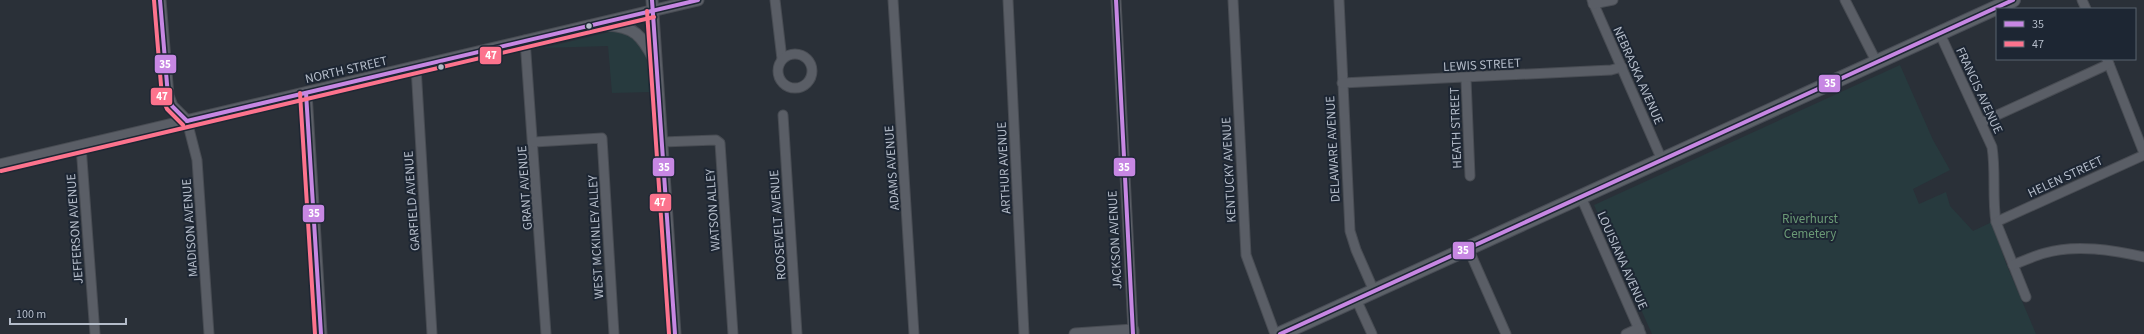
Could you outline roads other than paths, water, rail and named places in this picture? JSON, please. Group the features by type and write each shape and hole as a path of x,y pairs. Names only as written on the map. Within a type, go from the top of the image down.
{"main road":[{"path":"1997,8 2014,0"},
{"path":"1280,334 1996,8"}],"street":[{"path":"160,0 168,96 172,106 187,121"},
{"name":"NORTH STREET","path":"0,165 592,24 652,5 698,0"},
{"path":"775,0 782,60"},
{"name":"ADAMS AVENUE","path":"893,0 914,334"},
{"name":"ARTHUR AVENUE","path":"1008,0 1024,334"},
{"name":"JACKSON AVENUE","path":"1116,0 1133,332"},
{"name":"KENTUCKY AVENUE","path":"1233,0 1246,255 1275,334"},
{"name":"DELAWARE AVENUE","path":"1339,0 1350,231 1356,250 1374,291"},
{"path":"1592,2 1613,0"},
{"path":"1845,0 1877,63"},
{"name":"NEBRASKA AVENUE","path":"1592,2 1662,160"},
{"path":"652,5 675,334"},
{"path":"592,24 620,26 637,34 646,43 656,64"},
{"name":"FRANCIS AVENUE","path":"1940,34 1982,122 1992,147 1994,162 1994,209 1996,222 2026,297"},
{"name":"GRANT AVENUE","path":"525,40 534,142 546,334"},
{"path":"1982,122 2108,61 2144,154"},
{"name":"GARFIELD AVENUE","path":"416,67 432,334"},
{"name":"LEWIS STREET","path":"1342,83 1611,70 1622,67"},
{"name":"HEATH STREET","path":"1466,78 1470,176"},
{"path":"306,93 321,334"},
{"name":"ROOSEVELT AVENUE","path":"783,115 797,334"},
{"name":"MADISON AVENUE","path":"187,121 197,160 209,334"},
{"name":"WEST MCKINLEY ALLEY","path":"534,142 602,138 614,334"},
{"name":"WATSON ALLEY","path":"662,142 716,140 720,143 733,334"},
{"name":"JEFFERSON AVENUE","path":"81,146 95,334"},
{"name":"HELEN STREET","path":"1996,222 2144,154"},
{"name":"LOUISIANA AVENUE","path":"1581,197 1640,331"},
{"path":"1468,248 1506,334"},
{"path":"2013,265 2046,253 2060,250 2121,252 2144,257"},
{"path":"1356,299 1372,334"},
{"path":"1626,334 1640,331"},
{"path":"1076,334 1133,332"}],"park label":[{"name":"Riverhurst Cemetery","path":"1810,226"}]}
